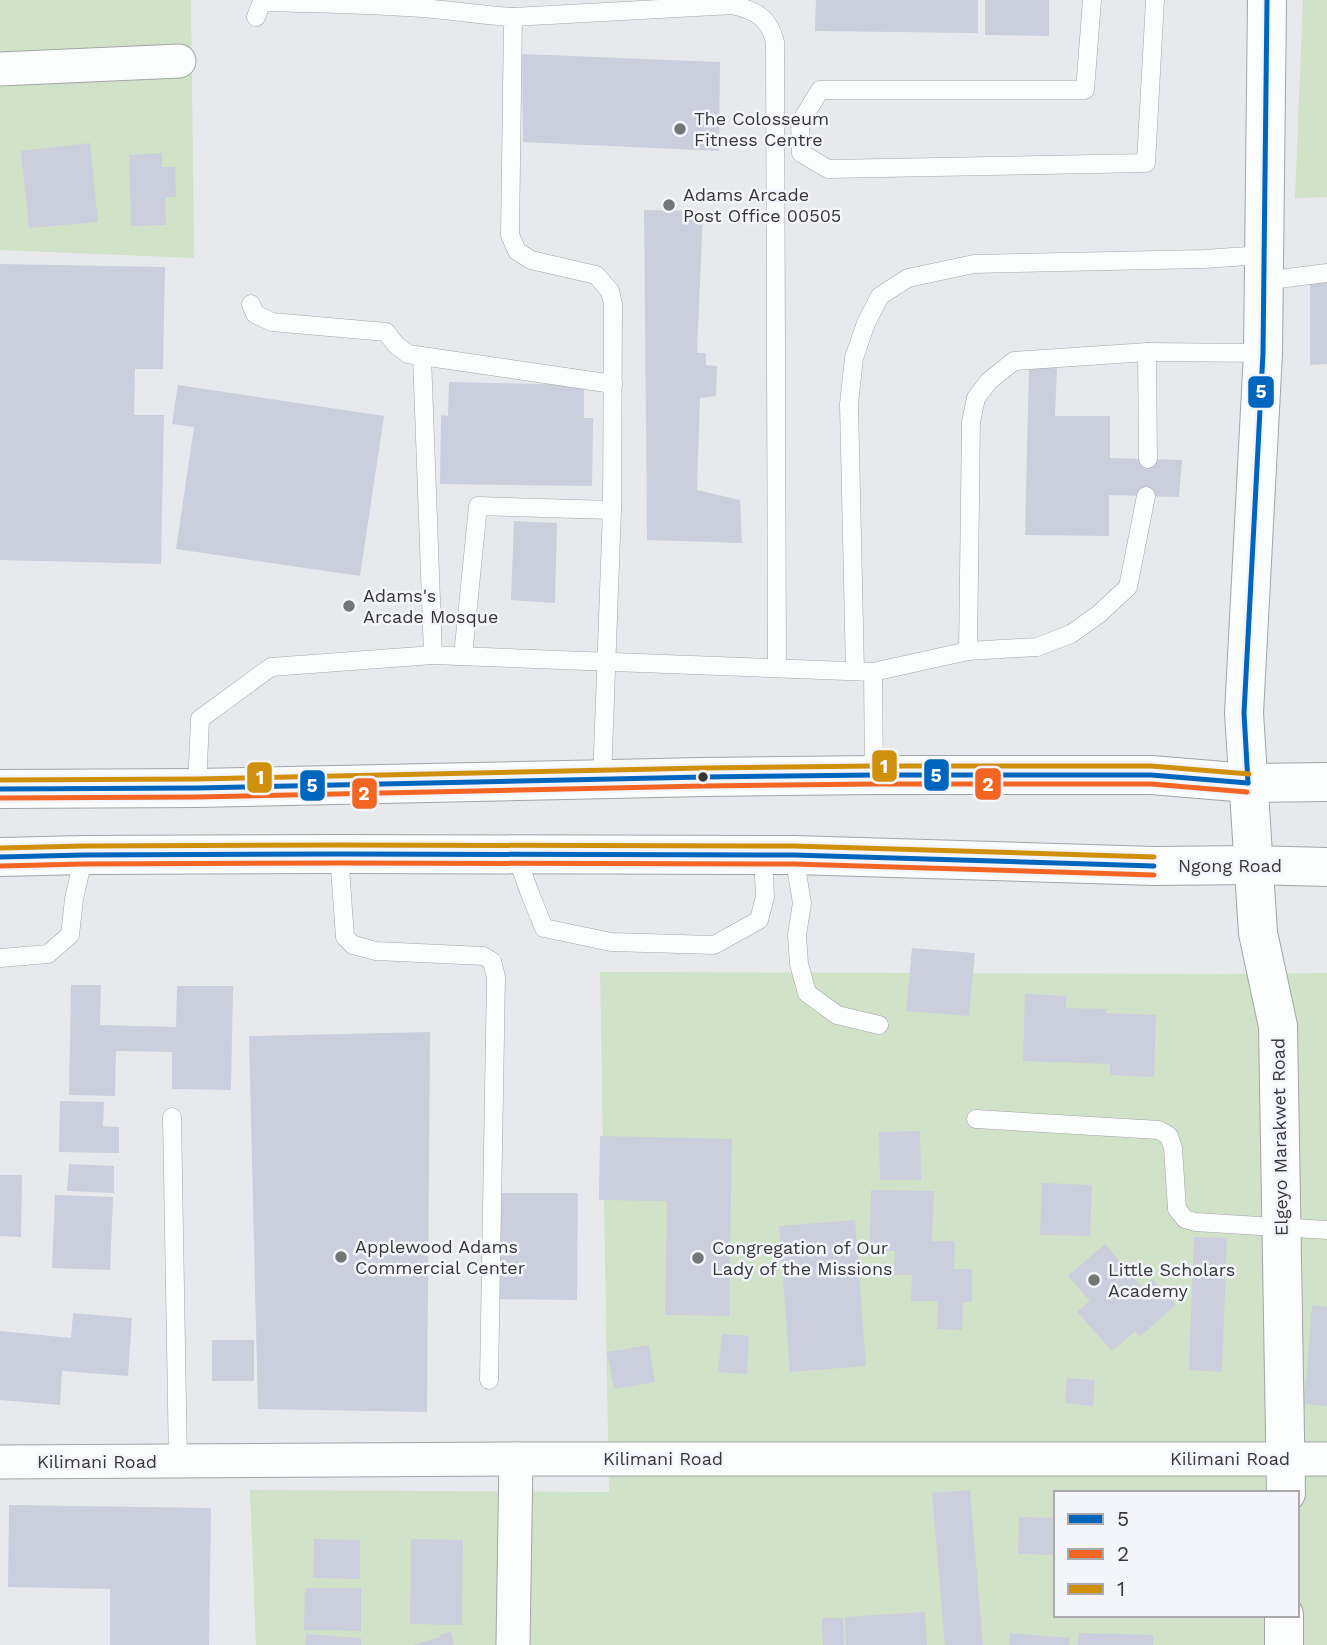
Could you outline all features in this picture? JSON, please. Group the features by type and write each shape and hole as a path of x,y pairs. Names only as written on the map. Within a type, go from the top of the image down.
{"main road":[{"name":"Elgeyo Marakwet Road","path":"1267,0 1263,354 1244,713 1258,933 1278,1026 1286,1476"},
{"path":"0,789 197,788 874,775 1151,775 1248,783 1327,782"},
{"name":"Ngong Road","path":"0,857 339,854 779,855 1153,866 1327,867"},
{"path":"1284,1617 1284,1645"}],"street":[{"path":"0,69 179,61"},
{"name":"Kilimani Road","path":"0,1462 516,1460 1286,1476 1327,1459"},
{"path":"513,1645 516,1460"}],"lane":[{"path":"1092,0 1085,90 820,90 800,123 802,153 828,169 1146,163 1155,0"},
{"path":"256,17 261,4 268,2 404,7 513,17 733,5 762,17 771,28 775,42 777,668"},
{"path":"513,17 510,235 517,251 531,260 596,275 611,291 613,304 612,510 602,779"},
{"path":"874,775 864,671 849,404 854,358 866,323 880,296 908,278 974,264 1205,259 1263,268 1327,273"},
{"path":"251,304 255,314 272,322 386,332 396,345 408,354 613,384"},
{"path":"968,651 971,422 976,398 989,380 1014,361 1147,352 1263,354"},
{"path":"1147,352 1148,459"},
{"path":"422,356 433,655"},
{"path":"197,788 200,719 271,667 433,655 864,671 968,651 1037,647 1071,634 1099,614 1128,587 1146,496"},
{"path":"463,656 478,506 612,510"},
{"path":"339,854 345,937 353,945 376,951 483,956 492,961 496,977 489,1380"},
{"path":"516,854 544,928 611,942 713,945 759,920 779,855"},
{"path":"0,958 48,954 70,935 74,899 84,855"},
{"path":"779,855 802,903 797,935 799,964 807,993 837,1015 879,1025"},
{"path":"172,1117 178,1461"},
{"path":"976,1119 1159,1130 1169,1136 1173,1148 1177,1209 1185,1219 1195,1222 1327,1230"}],"green space":[{"path":"0,0 191,0 194,258 0,250"},
{"path":"1303,0 1327,0 1327,197 1295,198"},
{"path":"600,972 1327,973 1327,1645 256,1645 250,1490 609,1492"}],"building":[{"path":"816,0 978,0 978,33 815,31"},
{"path":"985,0 1049,0 1049,36 985,35"},
{"path":"522,54 720,62 719,151 523,142"},
{"path":"90,143 98,222 29,228 21,151"},
{"path":"162,153 162,167 175,167 176,197 165,197 166,225 131,226 129,155"},
{"path":"644,210 703,211 697,353 706,353 706,365 717,366 716,396 700,398 697,490 740,500 742,543 647,540"},
{"path":"0,264 165,267 163,369 135,369 134,415 164,415 161,564 0,560"},
{"path":"1310,282 1327,282 1327,364 1310,365"},
{"path":"1029,366 1057,367 1055,416 1110,416 1110,458 1182,460 1179,497 1109,495 1109,536 1025,535"},
{"path":"449,382 584,385 584,418 593,418 592,486 440,484 441,415 448,416"},
{"path":"178,385 384,416 360,576 176,549 194,427 172,424"},
{"path":"514,521 557,523 555,603 511,600"},
{"path":"912,948 975,953 969,1016 906,1011"},
{"path":"71,985 101,985 100,1025 176,1027 177,986 233,986 231,1090 172,1089 172,1052 116,1051 115,1096 69,1095"},
{"path":"1025,994 1066,996 1066,1008 1106,1009 1106,1013 1156,1015 1154,1077 1110,1075 1110,1064 1023,1061"},
{"name":"Applewood Adams Commercial Center","path":"430,1032 427,1412 258,1409 249,1036"},
{"path":"60,1101 104,1102 103,1126 119,1127 119,1153 59,1152"},
{"path":"920,1131 921,1180 880,1180 879,1132"},
{"name":"Congregation of Our Lady of the Missions","path":"600,1136 732,1139 729,1316 665,1315 667,1201 599,1200"},
{"path":"69,1164 114,1166 114,1193 67,1191"},
{"path":"0,1175 22,1175 21,1237 0,1236"},
{"path":"1042,1183 1092,1185 1090,1236 1040,1235"},
{"path":"871,1190 934,1191 932,1241 955,1241 954,1269 972,1269 972,1302 963,1302 962,1330 937,1329 938,1301 911,1301 912,1275 894,1275 895,1251 870,1251"},
{"path":"499,1193 578,1193 577,1300 498,1299"},
{"path":"55,1195 113,1197 110,1270 52,1268"},
{"path":"855,1220 866,1366 790,1372 779,1226"},
{"path":"1194,1237 1227,1238 1222,1372 1189,1370"},
{"path":"1105,1244 1142,1287 1152,1279 1176,1305 1139,1337 1135,1331 1112,1351 1077,1312 1090,1301 1068,1276"},
{"path":"1312,1305 1327,1307 1327,1406 1304,1404"},
{"path":"73,1313 132,1318 128,1376 62,1371 60,1405 0,1400 0,1331 71,1338"},
{"path":"722,1334 749,1336 747,1374 718,1372"},
{"path":"212,1340 254,1340 254,1381 212,1381"},
{"path":"649,1345 655,1382 614,1389 607,1352"},
{"path":"1067,1378 1095,1380 1093,1406 1065,1403"},
{"path":"970,1490 983,1645 945,1645 932,1493"},
{"path":"9,1505 211,1508 209,1645 110,1645 110,1589 8,1587"},
{"path":"1019,1517 1054,1518 1054,1555 1018,1554"},
{"path":"314,1539 360,1540 360,1579 313,1578"},
{"path":"411,1539 463,1540 462,1625 410,1624"},
{"path":"305,1588 361,1588 361,1631 304,1630"},
{"path":"925,1612 927,1645 846,1645 845,1617"},
{"path":"822,1618 843,1618 844,1645 823,1645"},
{"path":"451,1632 454,1645 413,1645 440,1637"},
{"path":"1010,1633 1070,1638 1069,1645 1009,1645"},
{"path":"1079,1633 1153,1635 1153,1645 1078,1645"},
{"path":"306,1634 361,1638 361,1645 305,1645"}],"transit line":[{"name":"5","path":"1248,783 1244,713 1263,353 1267,0"},
{"name":"1","path":"0,780 197,779 874,766 1151,766 1249,774"},
{"name":"5","path":"0,789 197,788 874,775 1151,775 1248,783"},
{"name":"2","path":"0,798 197,797 874,784 1151,784 1247,792"},
{"name":"1","path":"0,848 339,845 794,846 1154,857"},
{"name":"5","path":"0,857 339,854 794,855 1154,866"},
{"name":"2","path":"0,866 339,863 794,864 1154,875"}],"place":[{"name":"The Colosseum Fitness Centre","path":"680,129"},
{"name":"Adams Arcade Post Office 00505","path":"669,205"},
{"name":"Adams's Arcade Mosque","path":"349,606"},
{"name":"Applewood Adams Commercial Center","path":"341,1257"},
{"name":"Congregation of Our Lady of the Missions","path":"698,1258"},
{"name":"Little Scholars Academy","path":"1094,1280"}]}
